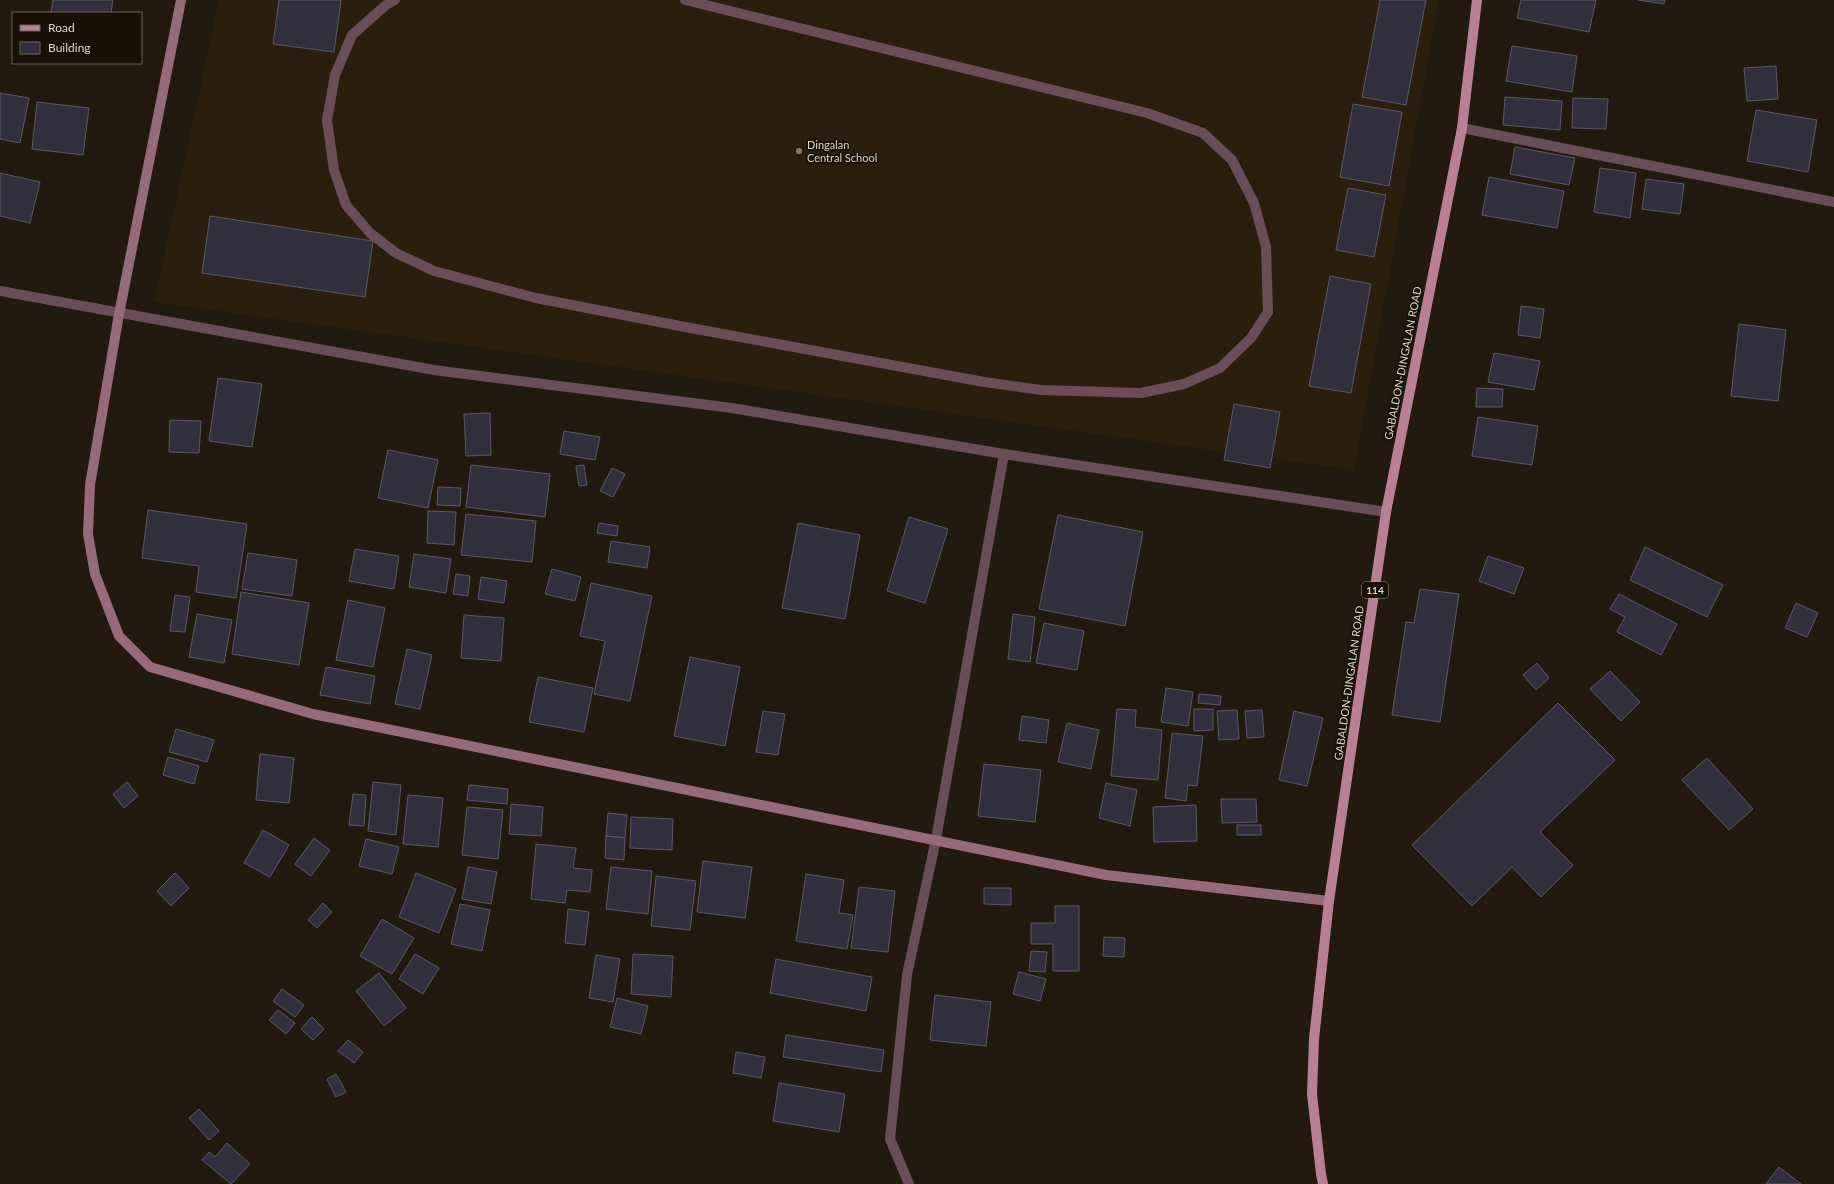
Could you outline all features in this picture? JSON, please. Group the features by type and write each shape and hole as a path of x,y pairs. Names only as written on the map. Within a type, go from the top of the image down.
{"main road":[{"name":"GABALDON-DINGALAN ROAD","path":"1323,1184 1312,1094 1313,1047 1329,901 1386,512 1462,128 1478,0"}],"street":[{"path":"182,0 119,314 90,484 88,534 95,574 119,636 150,667 313,714 936,839 1106,875 1329,901"},
{"path":"395,0 386,5 352,35 335,75 327,120 334,170 346,205 370,233 396,253 434,271 536,298 677,326 984,382 1041,390 1141,393 1184,384 1220,368 1251,338 1268,312 1266,247 1254,203 1232,160 1203,133 1147,113 691,1"},
{"path":"1462,128 1834,202"},
{"path":"0,291 119,314 434,370 732,408 1004,454 1386,512"},
{"path":"909,1184 890,1139 907,975 936,839 1004,454"}],"shaded area":[{"name":"Dingalan Central School","path":"219,0 1439,0 1354,470 154,302"}],"building":[{"path":"53,0 113,0 111,12 51,12"},
{"path":"279,0 341,0 334,52 273,44"},
{"path":"1380,0 1426,0 1406,105 1362,97"},
{"path":"1521,0 1596,0 1589,32 1517,18"},
{"path":"1638,0 1665,0 1664,4"},
{"path":"1512,46 1577,56 1572,92 1506,81"},
{"path":"1776,66 1778,99 1747,101 1744,68"},
{"path":"0,93 29,98 20,143 0,139"},
{"path":"1505,97 1562,101 1560,130 1503,125"},
{"path":"1573,98 1608,99 1606,129 1572,128"},
{"path":"37,102 89,108 83,155 32,149"},
{"path":"1353,104 1402,112 1389,186 1340,177"},
{"path":"1756,110 1817,120 1808,172 1747,161"},
{"path":"1515,147 1575,158 1569,185 1510,174"},
{"path":"1600,168 1636,173 1630,218 1594,212"},
{"path":"0,173 40,182 30,223 0,216"},
{"path":"1489,177 1564,191 1557,228 1482,215"},
{"path":"1646,179 1684,184 1680,214 1642,209"},
{"path":"1348,188 1386,195 1374,257 1336,250"},
{"path":"210,216 373,241 365,297 202,273"},
{"path":"1330,276 1371,284 1351,393 1309,386"},
{"path":"1521,306 1544,309 1540,338 1518,335"},
{"path":"1739,324 1786,330 1778,401 1731,396"},
{"path":"1494,353 1540,361 1534,390 1488,382"},
{"path":"218,378 262,384 252,447 209,441"},
{"path":"1477,388 1503,389 1502,407 1476,407"},
{"path":"1234,404 1280,412 1270,468 1224,460"},
{"path":"490,413 491,455 466,456 464,414"},
{"path":"1478,417 1538,426 1532,465 1472,456"},
{"path":"170,420 201,421 199,453 169,452"},
{"path":"564,431 600,437 595,460 560,454"},
{"path":"388,450 438,460 428,508 378,498"},
{"path":"471,465 550,474 545,517 466,507"},
{"path":"584,465 587,485 579,486 576,466"},
{"path":"612,468 625,474 613,497 600,491"},
{"path":"438,487 461,488 460,506 437,505"},
{"path":"148,510 247,524 236,598 196,592 199,566 142,558"},
{"path":"428,511 456,512 454,545 427,543"},
{"path":"466,514 536,521 532,562 461,555"},
{"path":"1058,515 1143,532 1125,626 1039,609"},
{"path":"909,517 948,529 925,603 887,591"},
{"path":"599,523 618,526 617,536 597,533"},
{"path":"798,523 860,535 845,619 782,608"},
{"path":"611,541 650,547 647,568 608,562"},
{"path":"1645,547 1723,585 1707,617 1630,580"},
{"path":"355,549 399,556 394,589 349,581"},
{"path":"248,553 297,560 292,596 242,589"},
{"path":"414,554 451,559 446,593 409,587"},
{"path":"1488,556 1524,568 1514,594 1479,581"},
{"path":"552,569 581,577 575,601 545,594"},
{"path":"456,574 470,576 468,596 453,594"},
{"path":"481,577 507,581 504,603 478,599"},
{"path":"591,583 652,596 630,701 594,694 605,641 580,636"},
{"path":"1420,589 1459,594 1440,722 1392,715 1406,622 1414,623"},
{"path":"241,592 309,603 299,665 232,654"},
{"path":"1619,594 1677,624 1661,655 1617,632 1625,617 1610,609"},
{"path":"175,595 190,597 185,632 170,631"},
{"path":"348,600 385,608 373,667 336,660"},
{"path":"1796,603 1818,613 1807,637 1785,628"},
{"path":"197,614 232,620 224,663 189,657"},
{"path":"1013,614 1035,617 1030,662 1008,659"},
{"path":"464,615 504,618 501,661 461,658"},
{"path":"1044,623 1084,631 1077,670 1036,663"},
{"path":"407,649 432,655 420,709 395,704"},
{"path":"690,657 740,667 725,746 674,736"},
{"path":"1537,663 1549,678 1536,690 1523,675"},
{"path":"326,667 375,676 370,704 320,695"},
{"path":"1610,671 1640,702 1621,721 1590,689"},
{"path":"538,677 593,688 584,732 529,722"},
{"path":"1166,688 1193,692 1188,726 1161,722"},
{"path":"1199,694 1221,696 1220,705 1198,703"},
{"path":"1558,703 1615,760 1540,832 1573,865 1541,897 1512,867 1472,906 1412,845"},
{"path":"1117,709 1136,710 1135,727 1162,730 1158,780 1111,776"},
{"path":"1194,709 1213,709 1213,730 1194,731"},
{"path":"1237,710 1239,739 1219,740 1217,711"},
{"path":"1262,710 1264,737 1247,738 1245,711"},
{"path":"763,711 785,714 778,755 756,752"},
{"path":"1294,711 1323,718 1307,786 1279,780"},
{"path":"1022,716 1049,720 1046,743 1019,740"},
{"path":"1067,723 1099,730 1091,769 1058,762"},
{"path":"176,729 214,740 207,762 169,752"},
{"path":"1172,733 1203,736 1197,786 1188,785 1186,801 1165,798"},
{"path":"260,754 294,758 289,803 256,800"},
{"path":"168,757 199,766 194,784 163,775"},
{"path":"1707,758 1753,809 1729,830 1682,780"},
{"path":"984,764 1041,770 1035,822 978,816"},
{"path":"127,782 138,796 124,808 113,794"},
{"path":"373,782 401,785 396,835 368,831"},
{"path":"1106,783 1137,790 1130,826 1099,818"},
{"path":"469,785 508,789 507,804 467,800"},
{"path":"353,794 366,795 364,826 349,825"},
{"path":"408,795 443,798 438,847 403,844"},
{"path":"1221,799 1256,799 1257,822 1222,823"},
{"path":"511,804 543,807 541,836 509,834"},
{"path":"1196,805 1197,841 1154,842 1153,807"},
{"path":"467,807 503,810 498,859 462,855"},
{"path":"608,813 627,815 625,838 606,836"},
{"path":"631,817 673,819 672,850 630,848"},
{"path":"1237,825 1261,825 1261,835 1237,835"},
{"path":"263,830 289,845 270,877 244,863"},
{"path":"606,836 625,838 624,860 605,858"},
{"path":"314,838 330,850 311,876 295,864"},
{"path":"366,839 399,847 392,874 359,866"},
{"path":"536,844 576,848 573,868 592,870 590,892 567,890 565,903 531,899"},
{"path":"703,861 752,867 745,918 697,912"},
{"path":"468,867 497,872 491,904 462,899"},
{"path":"611,867 652,871 648,914 606,909"},
{"path":"175,873 189,888 171,906 157,891"},
{"path":"416,873 456,889 439,933 399,917"},
{"path":"806,874 844,880 839,913 853,915 847,949 796,941"},
{"path":"656,876 696,881 690,930 651,926"},
{"path":"859,887 895,891 888,952 851,948"},
{"path":"984,888 1011,888 1011,905 984,904"},
{"path":"323,903 332,912 317,928 308,920"},
{"path":"460,904 490,910 482,951 451,944"},
{"path":"1055,906 1079,906 1079,971 1053,971 1053,944 1031,944 1031,923 1055,923"},
{"path":"568,909 589,912 585,945 565,943"},
{"path":"382,919 414,938 392,974 360,956"},
{"path":"1104,937 1125,938 1124,957 1103,956"},
{"path":"1031,951 1047,952 1045,972 1029,971"},
{"path":"415,954 439,968 423,994 399,979"},
{"path":"633,954 673,956 671,997 631,994"},
{"path":"596,955 620,959 613,1002 589,998"},
{"path":"776,959 872,977 866,1011 770,993"},
{"path":"1019,972 1046,979 1040,1001 1013,994"},
{"path":"379,973 406,1008 384,1026 356,991"},
{"path":"282,989 304,1005 295,1017 273,1001"},
{"path":"935,995 991,1002 986,1046 930,1040"},
{"path":"617,998 648,1006 641,1034 610,1027"},
{"path":"278,1010 295,1023 286,1034 269,1020"},
{"path":"312,1017 324,1029 313,1040 301,1029"},
{"path":"786,1035 884,1050 881,1072 783,1057"},
{"path":"348,1040 363,1052 354,1063 338,1051"},
{"path":"736,1052 765,1057 761,1078 733,1073"},
{"path":"336,1074 346,1092 336,1097 327,1079"},
{"path":"779,1083 845,1094 839,1132 773,1121"},
{"path":"199,1109 219,1131 209,1140 189,1118"},
{"path":"227,1143 250,1164 231,1184 202,1160 209,1152 215,1157"},
{"path":"1779,1167 1801,1184 1766,1184"}],"place":[{"name":"Dingalan Central School","path":"799,151"}]}
